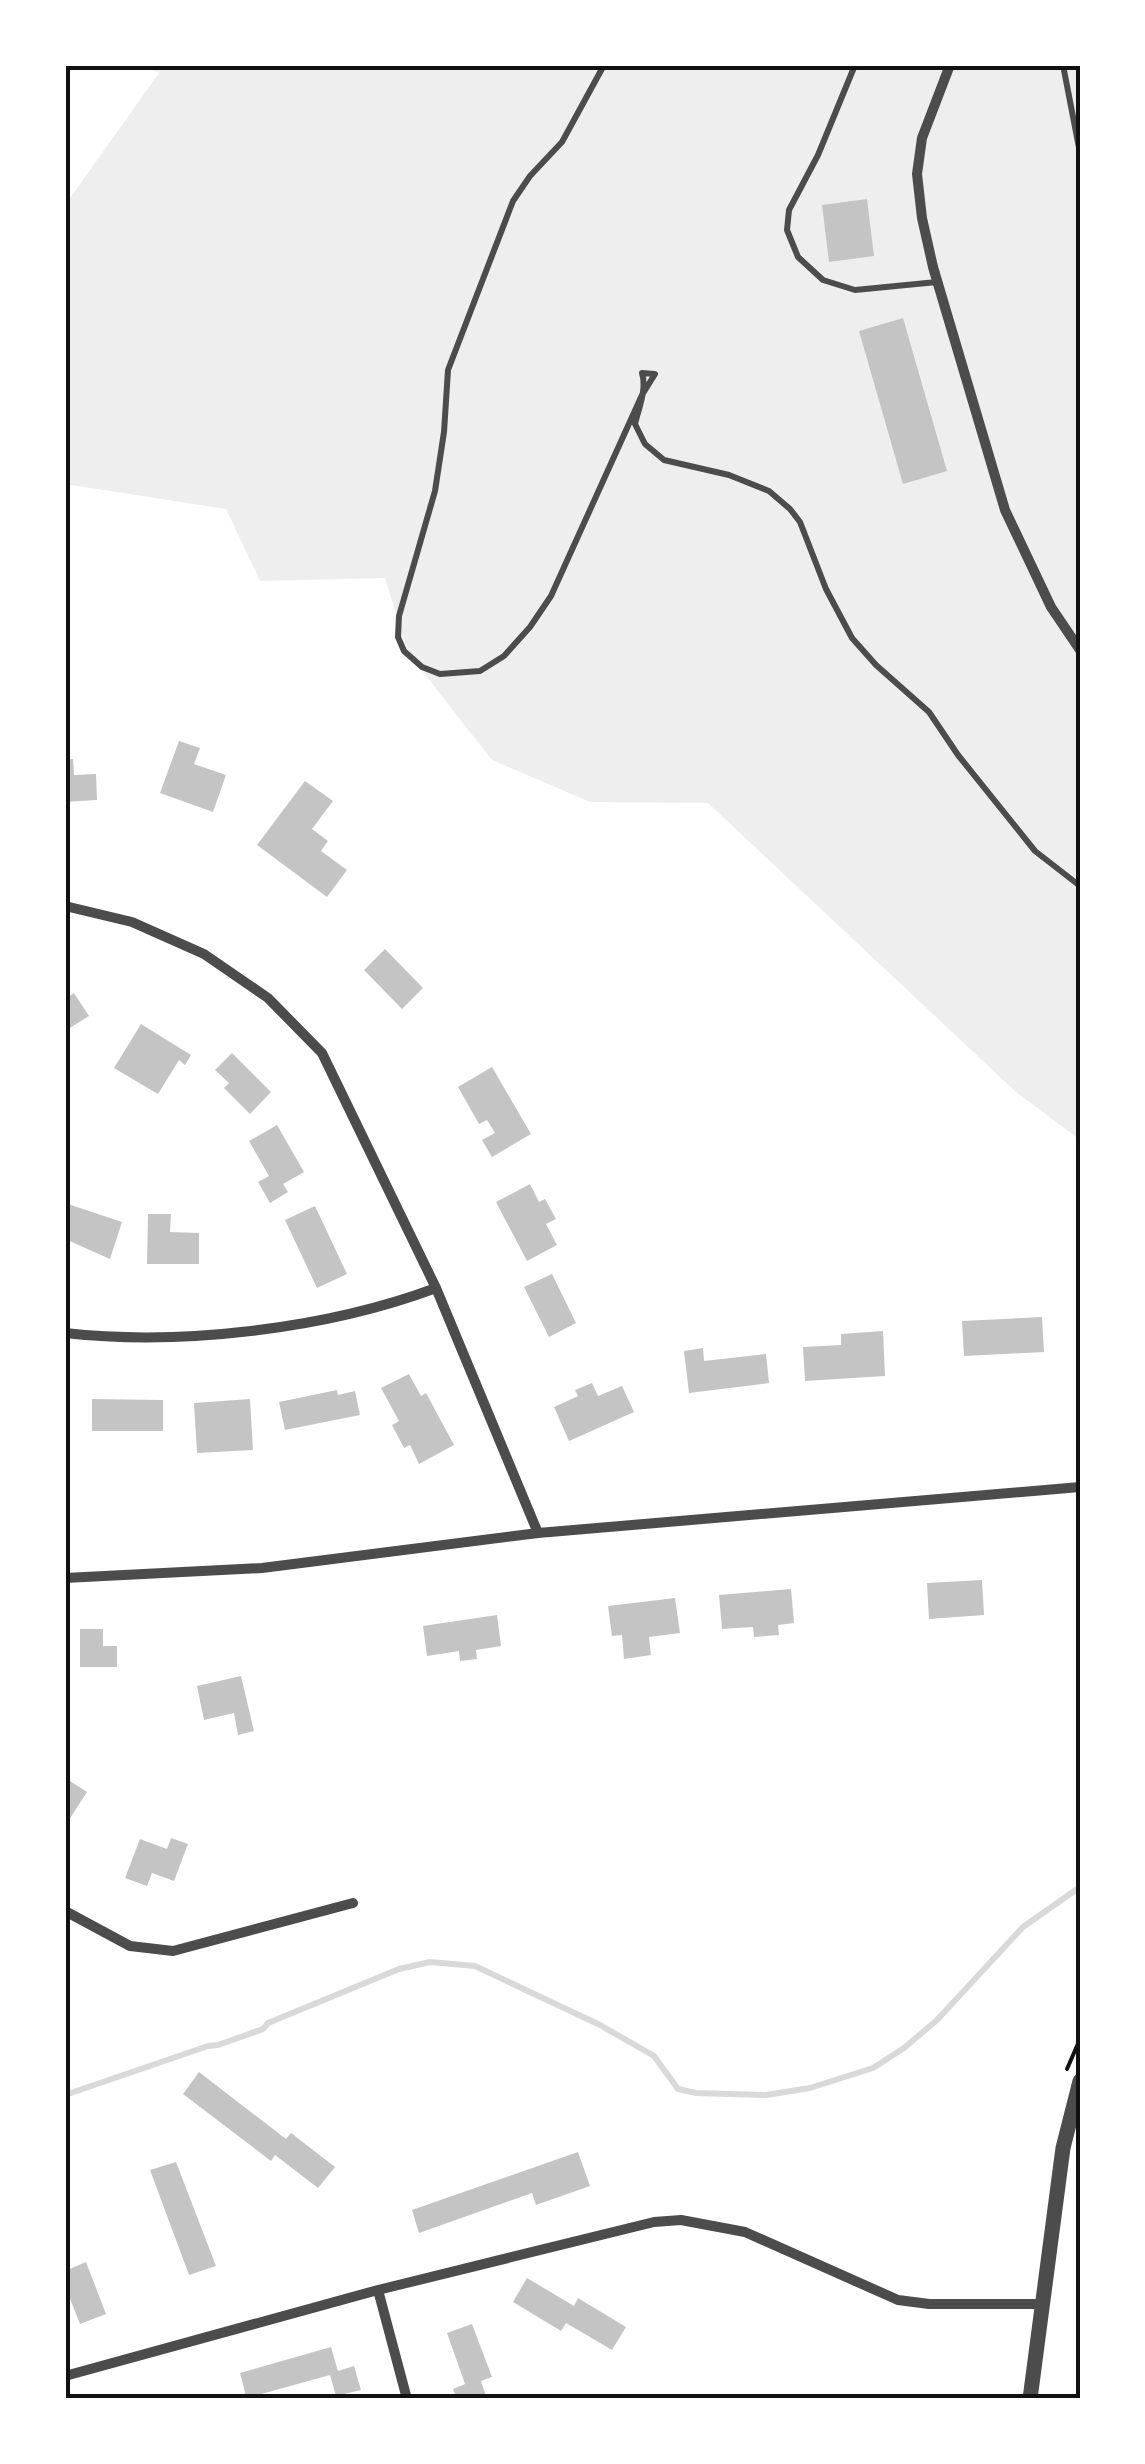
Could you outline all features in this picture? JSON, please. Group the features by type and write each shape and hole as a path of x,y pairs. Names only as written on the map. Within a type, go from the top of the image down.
{"street":[{"path":"950,65 922,138 917,174 922,218 1005,510 1051,607 1080,650"},
{"path":"65,906 132,922 204,954 268,998 322,1054 436,1288 538,1533"},
{"path":"65,1333 138,1338 289,1327 368,1312 436,1288"},
{"path":"65,1578 262,1568 538,1533 1080,1487"},
{"path":"65,1911 130,1946 172,1951 353,1904"},
{"path":"1030,2399 1063,2148 1080,2081"},
{"path":"65,2376 616,2229 681,2220 744,2232 898,2300 928,2304 1044,2304"},
{"path":"378,2290 407,2399"}],"lane":[{"path":"604,65 562,142 514,200 448,370 444,432 434,491 399,616 398,636 404,651 422,666 455,675 480,671 504,656 551,596 642,395 635,424 645,444 664,460 729,475 770,491 790,508 852,638 929,712 1034,851 1080,886"},
{"path":"854,65 818,155 789,210 787,230 798,257 823,280 855,290 938,282"},
{"path":"1063,65 1080,153"}],"shaded area":[{"path":"144,65 1080,65 1080,1140 1016,1092 708,803 590,802 492,760 408,653 404,638 398,637 399,623 385,578 260,581 226,509 65,484 65,205 159,73"}],"building":[{"path":"867,199 874,256 829,262 822,205"},
{"path":"903,318 947,471 903,484 859,331"},
{"path":"179,741 200,748 194,764 226,775 213,812 160,793"},
{"path":"65,759 73,759 74,775 96,774 97,800 65,802"},
{"path":"305,781 333,801 312,829 328,841 321,851 347,870 327,897 257,845"},
{"path":"385,949 423,988 402,1009 364,970"},
{"path":"74,993 89,1016 65,1031 65,999"},
{"path":"141,1024 191,1055 185,1065 179,1060 158,1094 114,1068"},
{"path":"232,1053 271,1092 250,1114 224,1088 229,1083 215,1070"},
{"path":"492,1067 531,1134 492,1157 482,1140 495,1133 487,1120 479,1124 458,1087"},
{"path":"277,1125 304,1172 283,1184 288,1192 270,1203 258,1182 269,1176 249,1141"},
{"path":"530,1184 539,1202 545,1199 556,1219 546,1224 557,1245 527,1261 496,1202"},
{"path":"65,1203 122,1222 110,1259 65,1239"},
{"path":"315,1206 347,1274 317,1288 285,1220"},
{"path":"148,1214 171,1214 170,1232 199,1233 199,1264 147,1264"},
{"path":"552,1274 576,1323 549,1337 524,1287"},
{"path":"1042,1317 1044,1352 964,1356 962,1321"},
{"path":"883,1331 885,1376 805,1381 803,1347 841,1345 841,1334"},
{"path":"703,1348 704,1361 766,1354 769,1383 689,1393 684,1351"},
{"path":"409,1374 421,1396 426,1393 454,1445 419,1464 410,1445 404,1448 392,1425 399,1421 381,1388"},
{"path":"592,1383 598,1396 622,1386 634,1412 569,1441 554,1407 578,1396 575,1390"},
{"path":"337,1390 338,1395 355,1391 360,1415 285,1430 279,1402"},
{"path":"92,1399 163,1400 163,1431 92,1431"},
{"path":"250,1399 253,1450 197,1453 194,1403"},
{"path":"982,1580 984,1615 929,1619 927,1583"},
{"path":"791,1589 794,1623 778,1625 779,1635 754,1637 753,1627 722,1629 719,1595"},
{"path":"675,1598 680,1633 649,1637 651,1655 624,1659 622,1635 612,1636 608,1606"},
{"path":"497,1615 501,1646 476,1650 477,1659 460,1661 459,1651 427,1656 423,1626"},
{"path":"80,1629 103,1629 103,1646 117,1646 117,1667 80,1667"},
{"path":"241,1676 254,1731 238,1735 234,1713 204,1720 197,1686"},
{"path":"70,1781 87,1792 65,1826 65,1789"},
{"path":"171,1838 188,1844 174,1881 152,1873 147,1886 125,1878 140,1839 167,1849"},
{"path":"199,2072 286,2139 291,2133 335,2167 318,2188 275,2155 271,2161 183,2094"},
{"path":"578,2152 590,2186 536,2205 532,2193 419,2233 412,2210"},
{"path":"176,2162 216,2266 189,2275 150,2170"},
{"path":"86,2262 106,2314 80,2324 65,2286 65,2271"},
{"path":"527,2278 574,2306 578,2298 626,2327 612,2350 566,2323 561,2331 513,2302"},
{"path":"472,2324 492,2377 481,2381 487,2399 457,2399 453,2389 465,2384 447,2333"},
{"path":"331,2347 338,2371 354,2366 361,2390 336,2396 330,2375 254,2396 255,2399 238,2399 246,2396 240,2373"}],"waterway":[{"path":"65,2095 263,2029 268,2023 399,1969 430,1962 475,1966 600,2025 654,2056 678,2089 766,2095 810,2088 873,2068 904,2048 937,2020 1023,1927 1080,1887"}]}
